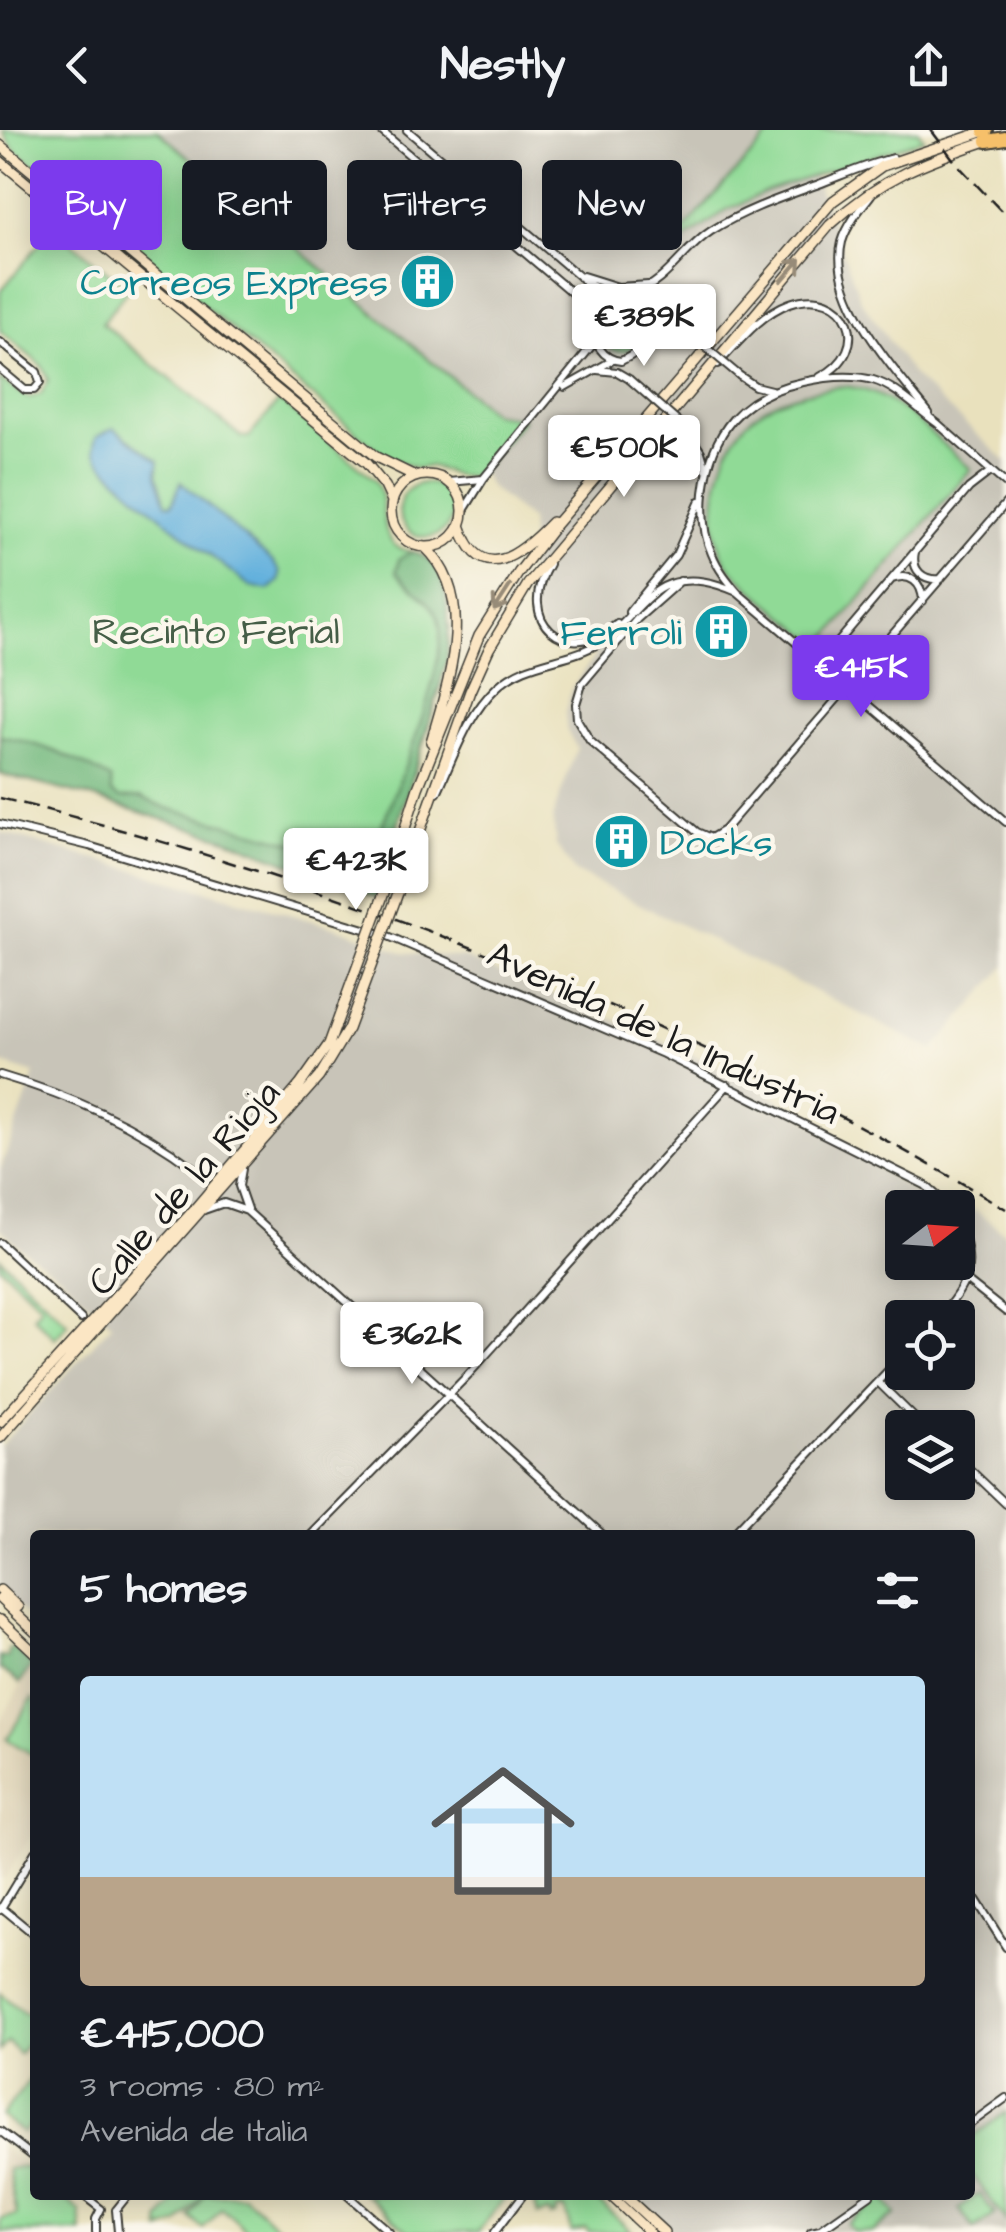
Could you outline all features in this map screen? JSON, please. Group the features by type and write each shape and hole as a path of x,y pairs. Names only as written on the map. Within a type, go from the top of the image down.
{"highway":[{"path":"987,133 1006,136"}],"main road":[{"path":"418,788 479,636 498,603 556,524 833,201 882,166 910,154 987,133"},
{"name":"Calle de la Rioja","path":"0,1438 330,1062 348,1029 451,738 489,649 528,584 830,224 881,183 987,133"},
{"path":"0,145 376,457 416,476 439,476 450,482 462,500 460,525 446,542 424,547"},
{"path":"0,161 366,463 385,486 392,502 394,526 402,537 437,558 449,587 455,640 452,667 418,788"},
{"path":"460,525 477,553 498,560 518,555 606,467"},
{"path":"392,502 405,482 416,476"},
{"name":"Calle de la Rioja","path":"0,1422 192,1212 300,1085 329,1044 418,788"},
{"path":"0,1590 30,1625"},
{"path":"0,1599 30,1627"},
{"path":"0,1620 30,1648"},
{"path":"615,2200 649,2232"},
{"path":"629,2200 664,2232"}],"street":[{"path":"380,130 579,299 594,332 594,343 484,478 463,512"},
{"path":"407,130 565,265 599,290 620,296 657,282 708,233 727,222 863,167 910,154"},
{"path":"881,183 842,242 842,271 872,339 937,423"},
{"path":"565,265 598,282 618,287 657,282"},
{"path":"632,294 642,296 740,376 755,386 773,390"},
{"path":"594,332 620,296"},
{"path":"684,399 760,320 802,300 830,303 849,326 850,343 845,358 814,380"},
{"path":"556,393 594,370 633,354 654,333 655,308"},
{"path":"0,342 37,372 40,382 28,391 0,369"},
{"path":"594,343 628,379 687,430 707,471"},
{"path":"594,370 612,370 628,379"},
{"path":"1006,484 937,423 880,383 853,378 814,380 773,390 750,402 727,426 711,455 704,491 704,523 710,552 738,592 1006,822"},
{"path":"824,665 829,653 974,481 991,471"},
{"path":"450,482 484,478"},
{"path":"568,536 544,572 538,609 548,630 558,638 586,641 619,622 667,567 684,540 704,491"},
{"path":"680,582 637,619 582,684 576,704 577,719 590,741 698,832 711,838 724,830 848,684 860,676 1006,503"},
{"path":"916,550 914,566 920,574 932,580 943,578"},
{"path":"891,579 905,576 916,580 922,602"},
{"path":"419,831 472,718 498,686 530,666 596,645 659,590 680,582 704,581 738,592"},
{"name":"Avenida de la Industria","path":"0,824 90,846 372,930 728,1085 929,1190"},
{"path":"0,1076 96,1109 144,1134 195,1168"},
{"path":"317,1530 448,1396 728,1085"},
{"path":"242,1166 239,1186 247,1211"},
{"path":"204,1210 224,1203 247,1211 597,1530"},
{"path":"0,1243 81,1319"},
{"path":"955,1300 967,1281 1006,1312"},
{"path":"737,1530 885,1375"},
{"path":"879,1382 908,1410"},
{"path":"975,1474 1006,1504"},
{"path":"30,1860 1,1908 30,1931"},
{"path":"975,1898 1006,1946"},
{"path":"975,2120 1006,2098"},
{"path":"0,2131 30,2154"},
{"path":"89,2200 101,2210"},
{"path":"118,2232 116,2210 124,2200"},
{"path":"353,2200 389,2232"},
{"path":"495,2232 519,2200"},
{"path":"812,2232 863,2200"},
{"path":"96,2232 96,2218 101,2210 109,2206 116,2210"}],"shaded area":[{"path":"157,130 796,130 861,300 914,377 1006,461 1006,966 933,1050 575,872 556,845 553,815 577,748 567,731 565,712 571,689 595,655 564,649 545,639 529,605 530,520 489,486 480,471 522,420 493,413 299,250 327,250 327,160 193,160"},
{"path":"0,832 338,928 402,952 465,958 628,1025 752,1082 911,1190 885,1190 885,1280 975,1280 975,1211 1006,1234 1006,2232 670,2232 636,2200 975,2200 975,1530 30,1530 30,1619 0,1589 0,1446 112,1324 0,1228 0,1170 35,1074 0,1063"},
{"path":"30,1669 30,1837 6,1877 0,1880 0,1722"},
{"path":"0,2147 30,2171 31,2200 28,2214 0,2219"}],"green space":[{"path":"2,130 157,130 193,160 182,160 182,250 299,250 493,413 523,419 480,471 470,477 431,466 417,469 386,457 136,250 162,250 162,160 30,162 13,148"},
{"path":"774,130 918,130 924,139 769,191 728,209 682,244 682,231"},
{"name":"Recinto Ferial","path":"34,250 81,250 128,289 102,323 241,437 249,437 280,400 375,480 393,543 420,554 436,566 450,627 440,689 376,897 230,840 0,774 0,379 28,398 41,394 48,380 42,366 0,331 0,292"},
{"path":"632,303 647,312 647,330 629,350 613,350 606,345 600,330 621,304"},
{"path":"843,386 862,389 896,405 971,469 821,645 757,594 727,563 717,539 715,505 730,446 756,414 793,396"},
{"path":"426,483 445,491 453,510 445,529 426,537 407,529 399,510 407,491"},
{"path":"411,552 425,557 442,581 448,614 447,661 376,897 230,840 0,774 0,736 43,747 84,764 111,779 112,793 121,798 141,797 167,808 335,854 342,863 367,863 436,669 438,618 396,572 399,559"},
{"path":"0,1258 68,1323 55,1338 33,1316 41,1305 0,1266"},
{"path":"13,1647 30,1663 20,1683 0,1669 0,1656 8,1657 8,1649"},
{"path":"30,1701 30,1753 7,1739"},
{"path":"0,1993 24,2013 30,2013 30,2040 19,2054 8,2042 0,2051"},
{"path":"30,2079 30,2124 23,2133 1,2116"},
{"path":"1006,2112 1006,2221 975,2179 975,2135"},
{"path":"24,2166 30,2171 30,2200 67,2200 80,2211 82,2232 0,2232 0,2219 17,2215 8,2169"},
{"path":"979,2193 995,2214 974,2229 959,2209"},
{"path":"177,2200 200,2200 179,2224 161,2230 160,2220"},
{"path":"202,2200 249,2200 283,2232 248,2232 222,2208 203,2229 190,2217"},
{"path":"372,2200 503,2200 478,2232 409,2232"},
{"path":"597,2200 632,2232 588,2232 586,2228 571,2232 565,2208 551,2216 549,2212 538,2215 534,2201"},
{"path":"878,2200 884,2200 896,2214 873,2232 854,2232 847,2224"}],"water":[{"path":"114,428 159,461 157,474 166,504 172,504 181,482 273,562 280,572 279,581 269,590 250,586 118,480 94,448 96,437"}],"railway":[{"path":"931,130 1006,216"},
{"path":"0,798 262,873 518,966 767,1079 1006,1209"}],"place":[{"name":"Correos Express","path":"427,282"},
{"name":"Ferroli","path":"721,632"},
{"name":"Docks","path":"621,842"}]}
